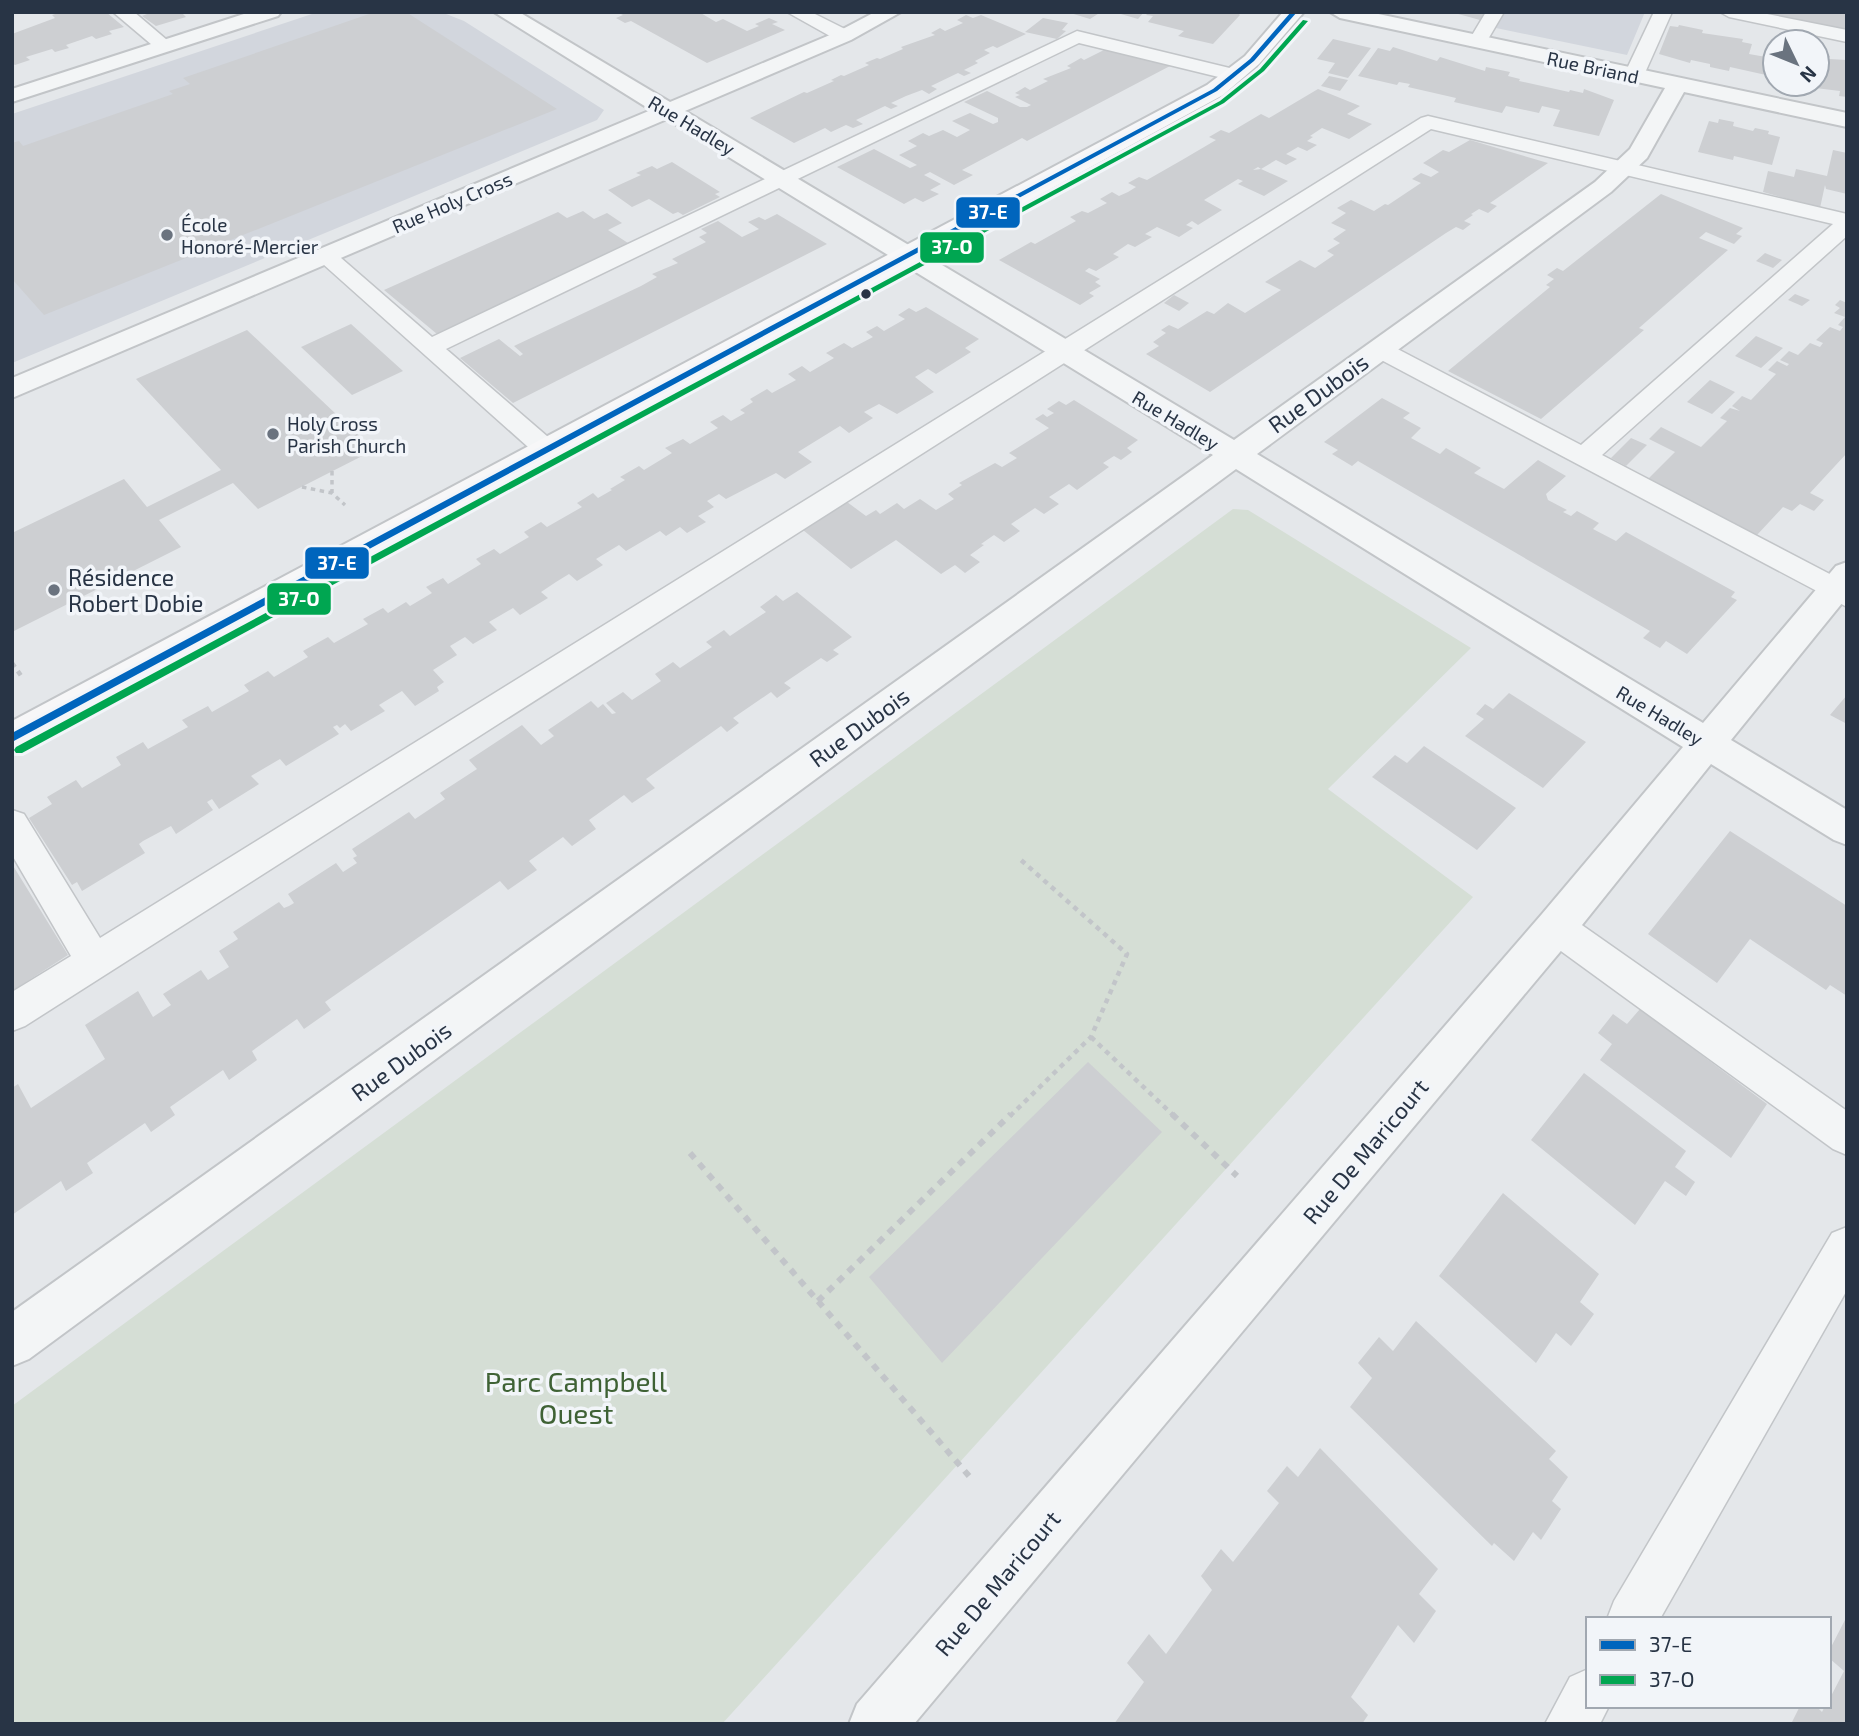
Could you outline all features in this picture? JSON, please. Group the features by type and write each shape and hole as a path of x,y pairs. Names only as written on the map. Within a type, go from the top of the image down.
{"street":[{"path":"12,96 271,12"},
{"name":"Rue Hadley","path":"504,12 909,254 1847,829"},
{"name":"Rue Holy Cross","path":"12,389 844,36 891,12"},
{"path":"12,738 1189,104 1235,75 1266,47 1294,12"},
{"name":"Rue Briand","path":"1340,12 1847,120"},
{"name":"Rue Dubois","path":"12,1342 1234,455 1623,169 1639,153 1677,85"},
{"name":"Rue De Maricourt","path":"877,1724 1842,587"}],"lane":[{"path":"122,12 165,46"},
{"path":"796,12 844,36"},
{"path":"1477,42 1495,12"},
{"path":"1634,75 1663,12"},
{"path":"1729,12 1847,36"},
{"path":"430,346 1077,37 1235,75"},
{"path":"12,1013 1429,122 1847,222"},
{"path":"1584,457 1847,222"},
{"path":"325,256 546,449"},
{"path":"1379,349 1584,457 1842,587"},
{"path":"12,824 94,961"},
{"path":"1556,927 1847,1135"},
{"path":"1633,1617 1847,1248"},
{"path":"1571,1724 1586,1698"}],"path":[{"path":"332,471 332,493"},
{"path":"303,486 332,493 351,511"},
{"path":"12,663 25,682"},
{"path":"818,1301 1091,1037 1127,954 1021,860"},
{"path":"1091,1037 1237,1176"},
{"path":"690,1153 969,1476"}],"shaded area":[{"name":"École Honoré-Mercier","path":"318,12 441,12 464,21 604,110 597,120 12,363 12,114"},
{"path":"1505,12 1645,12 1627,55 1496,28"}],"green space":[{"name":"Parc Campbell Ouest","path":"1233,509 1248,510 1471,648 1328,789 1473,897 722,1724 12,1724 12,1406"}],"building":[{"path":"61,12 106,12 124,27 109,31 112,34 96,39 92,36 66,45 69,48 55,52 52,49 26,57 30,60 15,65 12,63 12,34 55,18 52,15"},
{"path":"152,12 181,12 186,17 156,26 142,16"},
{"name":"École Honoré-Mercier","path":"375,12 406,12 557,109 44,315 12,279 12,143 19,141 23,146 173,94 169,91 190,84 183,78"},
{"path":"617,12 699,12 716,22 723,19 747,31 769,18 778,22 772,24 785,30 707,63 631,21 625,23 616,18 623,15"},
{"path":"1067,12 1101,12 1090,19"},
{"path":"1114,12 1144,12 1138,19"},
{"path":"1149,12 1237,12 1240,15 1213,44 1178,36 1184,31 1148,22 1153,16 1146,15"},
{"path":"1451,12 1485,12 1480,20"},
{"path":"1847,12 1847,29 1767,14"},
{"path":"966,15 973,18 981,15 1026,34 997,48 993,46 984,50 990,53 964,70 971,73 964,76 958,73 931,86 937,89 929,94 922,90 906,96 891,103 898,106 891,109 885,106 856,120 863,124 853,128 846,125 831,132 825,128 794,143 750,118 834,81 831,80 841,75 869,65 865,63 935,35 931,33 940,28 945,31 963,23 957,20"},
{"path":"1043,18 1068,23 1062,30 1066,31 1057,39 1025,32"},
{"path":"1679,25 1703,30 1702,33 1743,39 1742,42 1752,44 1749,54 1761,56 1761,74 1730,67 1729,71 1710,67 1710,64 1691,60 1690,63 1659,54 1670,26"},
{"path":"1333,39 1371,48 1348,78 1328,73 1335,63 1317,59"},
{"path":"1393,47 1437,61 1440,57 1485,71 1486,67 1510,72 1508,76 1520,79 1519,81 1569,92 1583,93 1584,89 1614,100 1599,136 1553,126 1560,110 1542,106 1539,113 1506,106 1502,113 1454,102 1456,98 1408,87 1410,84 1399,82 1397,85 1358,76 1378,48 1390,51"},
{"path":"1108,48 1147,56 1170,66 1027,141 1022,138 962,170 973,175 954,185 930,172 924,175 941,184 930,190 939,194 923,202 915,198 904,204 837,167 874,149 910,168 917,165 899,155 917,146 908,141 923,133 929,136 943,130 957,137 970,130 952,121 970,113 993,124 998,122 998,118 964,102 987,91 1020,107 1027,107 1031,105 1015,97 1020,95 1015,93 1025,87 1030,90 1048,81 1043,79 1071,68 1067,66 1081,58 1084,60"},
{"path":"1831,59 1847,60 1847,97 1839,96 1840,91 1831,90"},
{"path":"1329,76 1348,80 1340,91 1321,86"},
{"path":"1318,89 1360,106 1347,114 1372,124 1349,139 1322,128 1307,141 1317,145 1307,151 1298,147 1286,154 1297,159 1286,165 1276,160 1261,169 1288,181 1264,196 1238,184 1243,181 1238,179 1204,200 1222,210 1198,225 1192,221 1186,225 1193,228 1179,237 1157,227 1145,234 1152,237 1135,247 1128,244 1113,254 1119,257 1096,271 1089,268 1085,271 1100,279 1095,282 1101,286 1089,293 1094,296 1080,305 999,260 1076,221 1070,217 1082,211 1088,213 1107,203 1100,199 1112,192 1119,196 1128,192 1136,187 1128,183 1139,177 1147,180 1216,140 1209,137 1221,130 1229,133 1261,114 1269,118"},
{"path":"1719,119 1734,122 1733,126 1753,131 1755,128 1769,131 1768,134 1780,137 1772,165 1734,156 1733,160 1698,152 1709,121 1718,123"},
{"path":"1470,140 1548,163 1490,203 1497,206 1488,213 1479,209 1471,214 1473,215 1464,221 1471,224 1463,230 1456,227 1446,233 1210,392 1146,354 1159,346 1153,342 1166,333 1161,330 1169,325 1178,329 1207,311 1214,314 1228,303 1245,313 1281,290 1265,282 1300,260 1315,268 1334,255 1327,251 1340,243 1333,239 1346,230 1331,223 1346,213 1337,208 1351,200 1374,211 1385,204 1388,205 1421,183 1412,179 1421,173 1431,177 1439,172 1423,163 1443,150 1449,152"},
{"path":"1833,150 1847,153 1847,194 1826,189 1825,185 1820,208 1763,192 1768,171 1794,177 1796,169 1827,176"},
{"path":"672,162 720,192 715,194 720,197 683,215 678,212 673,214 649,199 632,207 608,190 641,175 636,173 652,166 657,169"},
{"path":"1661,194 1743,228 1736,234 1742,236 1734,244 1706,232 1699,238 1728,250 1639,328 1644,330 1541,419 1448,371 1550,287 1546,285 1554,279 1547,275 1557,268 1563,271"},
{"path":"583,211 594,219 607,213 622,223 608,230 628,243 437,334 384,290 558,212 567,218"},
{"path":"777,214 827,244 513,403 460,358 499,339 520,356 523,354 514,346 641,286 657,277 652,274 678,263 672,259 706,242 699,237 707,233 701,229 718,221 742,237 759,229 748,222 759,217 765,220"},
{"path":"1765,253 1782,260 1773,268 1756,261"},
{"path":"1795,294 1810,300 1802,306 1788,300"},
{"path":"1174,295 1189,303 1179,311 1164,303"},
{"path":"1840,300 1847,303 1847,453 1810,493 1824,500 1814,511 1800,504 1792,511 1783,507 1757,535 1648,479 1675,452 1649,439 1661,427 1701,447 1727,421 1720,418 1730,408 1740,411 1732,406 1742,396 1751,400 1776,374 1768,370 1777,361 1787,366 1789,364 1780,360 1789,351 1798,355 1810,343 1820,347 1823,343 1816,340 1830,327 1840,331 1843,327 1838,325 1845,317 1834,313 1840,308 1835,305"},
{"path":"926,307 979,339 965,348 971,352 936,374 928,369 915,377 934,392 897,414 879,404 864,412 873,418 849,433 840,426 798,452 812,462 785,479 776,473 726,499 719,494 707,501 714,507 698,516 706,522 687,533 680,527 666,536 660,531 626,551 619,545 596,559 603,565 577,581 569,574 541,592 548,598 520,615 513,608 489,622 497,630 473,644 465,637 450,646 457,655 433,670 444,682 437,687 439,691 415,706 402,691 379,705 385,711 351,731 345,724 340,728 337,725 333,727 339,734 286,766 280,759 251,776 259,784 219,809 212,799 207,802 213,810 176,834 171,826 143,841 139,844 145,853 82,891 77,882 72,885 29,818 52,804 47,797 76,780 82,788 121,765 116,757 143,742 148,749 188,727 182,720 208,706 212,712 249,691 244,685 268,671 274,677 308,657 303,651 328,637 334,643 368,624 363,619 383,608 388,613 406,602 410,606 432,593 426,587 443,578 448,584 481,564 476,559 494,549 500,554 529,537 524,532 541,522 547,527 582,507 577,503 593,493 598,498 612,490 610,489 625,480 620,477 639,466 644,470 672,453 665,448 683,439 690,444 718,428 710,422 723,415 731,421 745,413 740,410 753,402 750,399 767,389 772,393 796,380 788,374 802,366 810,372 834,358 826,353 844,343 852,348 873,337 866,332 877,326 884,331 905,319 898,315 909,308 916,312"},
{"path":"351,324 403,371 352,395 301,347"},
{"path":"247,330 374,450 258,509 233,483 159,520 181,547 12,632 12,533 124,479 147,507 221,470 136,379"},
{"path":"1756,336 1783,348 1761,368 1735,356"},
{"path":"1710,380 1735,392 1712,414 1687,402"},
{"path":"1382,398 1410,413 1403,418 1421,428 1411,438 1440,454 1446,448 1481,468 1474,473 1504,489 1538,460 1566,476 1546,494 1548,500 1567,510 1563,512 1571,516 1577,511 1599,523 1593,529 1616,541 1626,532 1735,592 1731,597 1737,600 1687,654 1666,641 1660,648 1643,638 1650,631 1358,461 1352,466 1332,454 1338,450 1324,442"},
{"path":"1074,400 1138,440 1127,448 1132,452 1121,460 1114,456 1103,463 1109,467 1077,490 1069,484 1049,497 1059,504 1044,514 1035,508 1011,524 1020,531 1004,542 994,535 981,544 984,545 970,555 980,562 965,573 955,565 941,574 896,540 851,569 803,530 847,502 866,516 876,510 880,514 897,503 904,509 920,499 936,510 954,499 948,494 962,485 959,483 995,463 1002,467 1017,458 1009,453 1049,428 1035,419 1043,414 1047,417 1054,413 1047,409 1059,401 1066,405"},
{"path":"1631,438 1647,445 1626,466 1611,458"},
{"path":"797,592 852,637 833,650 839,654 827,662 821,658 784,683 791,688 777,698 771,692 733,718 739,723 727,732 721,726 646,779 655,788 632,803 624,795 589,820 596,829 572,846 563,837 529,861 537,870 508,890 500,881 325,1002 331,1010 304,1029 297,1019 252,1051 257,1060 229,1080 223,1070 170,1107 175,1115 151,1132 145,1123 87,1163 93,1173 66,1191 61,1181 12,1215 12,1088 18,1084 31,1108 105,1059 85,1025 138,991 153,1017 171,1005 163,994 201,970 208,980 229,967 219,951 238,939 233,932 279,902 284,908 294,903 288,894 336,863 343,872 357,863 353,858 357,856 352,849 409,812 415,819 445,799 440,793 477,769 469,760 522,725 541,745 554,736 548,730 591,701 598,708 603,704 612,714 616,713 606,703 623,692 632,700 661,681 655,674 673,662 680,668 712,647 706,642 724,630 730,636 766,612 760,607 776,595 783,601"},
{"path":"1509,693 1586,742 1543,788 1465,736 1484,719 1476,714 1485,704 1493,709"},
{"path":"1847,695 1847,724 1830,715"},
{"path":"1424,746 1516,808 1477,850 1372,777 1395,755 1407,763"},
{"path":"1730,831 1847,906 1847,996 1830,985 1826,990 1750,939 1717,983 1648,934"},
{"path":"12,864 68,955 12,991"},
{"path":"1640,1009 1767,1104 1731,1158 1600,1060 1612,1044 1598,1033 1613,1014 1627,1024"},
{"path":"1088,1062 1162,1132 942,1363 869,1277"},
{"path":"1584,1073 1686,1151 1675,1167 1695,1182 1686,1196 1665,1181 1635,1225 1531,1140"},
{"path":"1503,1193 1599,1274 1580,1302 1594,1314 1571,1346 1556,1333 1536,1363 1439,1276"},
{"path":"1416,1321 1556,1451 1549,1459 1568,1477 1552,1501 1561,1509 1541,1540 1533,1532 1514,1561 1494,1543 1492,1546 1350,1407 1372,1378 1358,1363 1379,1337 1393,1351"},
{"path":"1320,1448 1438,1569 1419,1594 1436,1611 1414,1643 1398,1625 1351,1697 1368,1715 1362,1724 1114,1724 1144,1682 1127,1663 1149,1634 1166,1654 1212,1590 1201,1576 1221,1549 1233,1562 1279,1503 1267,1491 1287,1466 1298,1477"},
{"path":"1847,1616 1847,1724 1791,1724 1799,1708 1818,1708 1822,1712 1824,1708 1831,1708 1831,1696 1844,1671 1831,1660 1831,1647"}],"transit line":[{"name":"37-E","path":"12,738 1215,90 1252,60 1294,12"},
{"name":"37-O","path":"19,750 1222,102 1262,70 1305,21"}],"place":[{"name":"École Honoré-Mercier","path":"167,235"},
{"name":"Holy Cross Parish Church","path":"273,434"},
{"name":"Résidence Robert Dobie","path":"54,590"}]}
